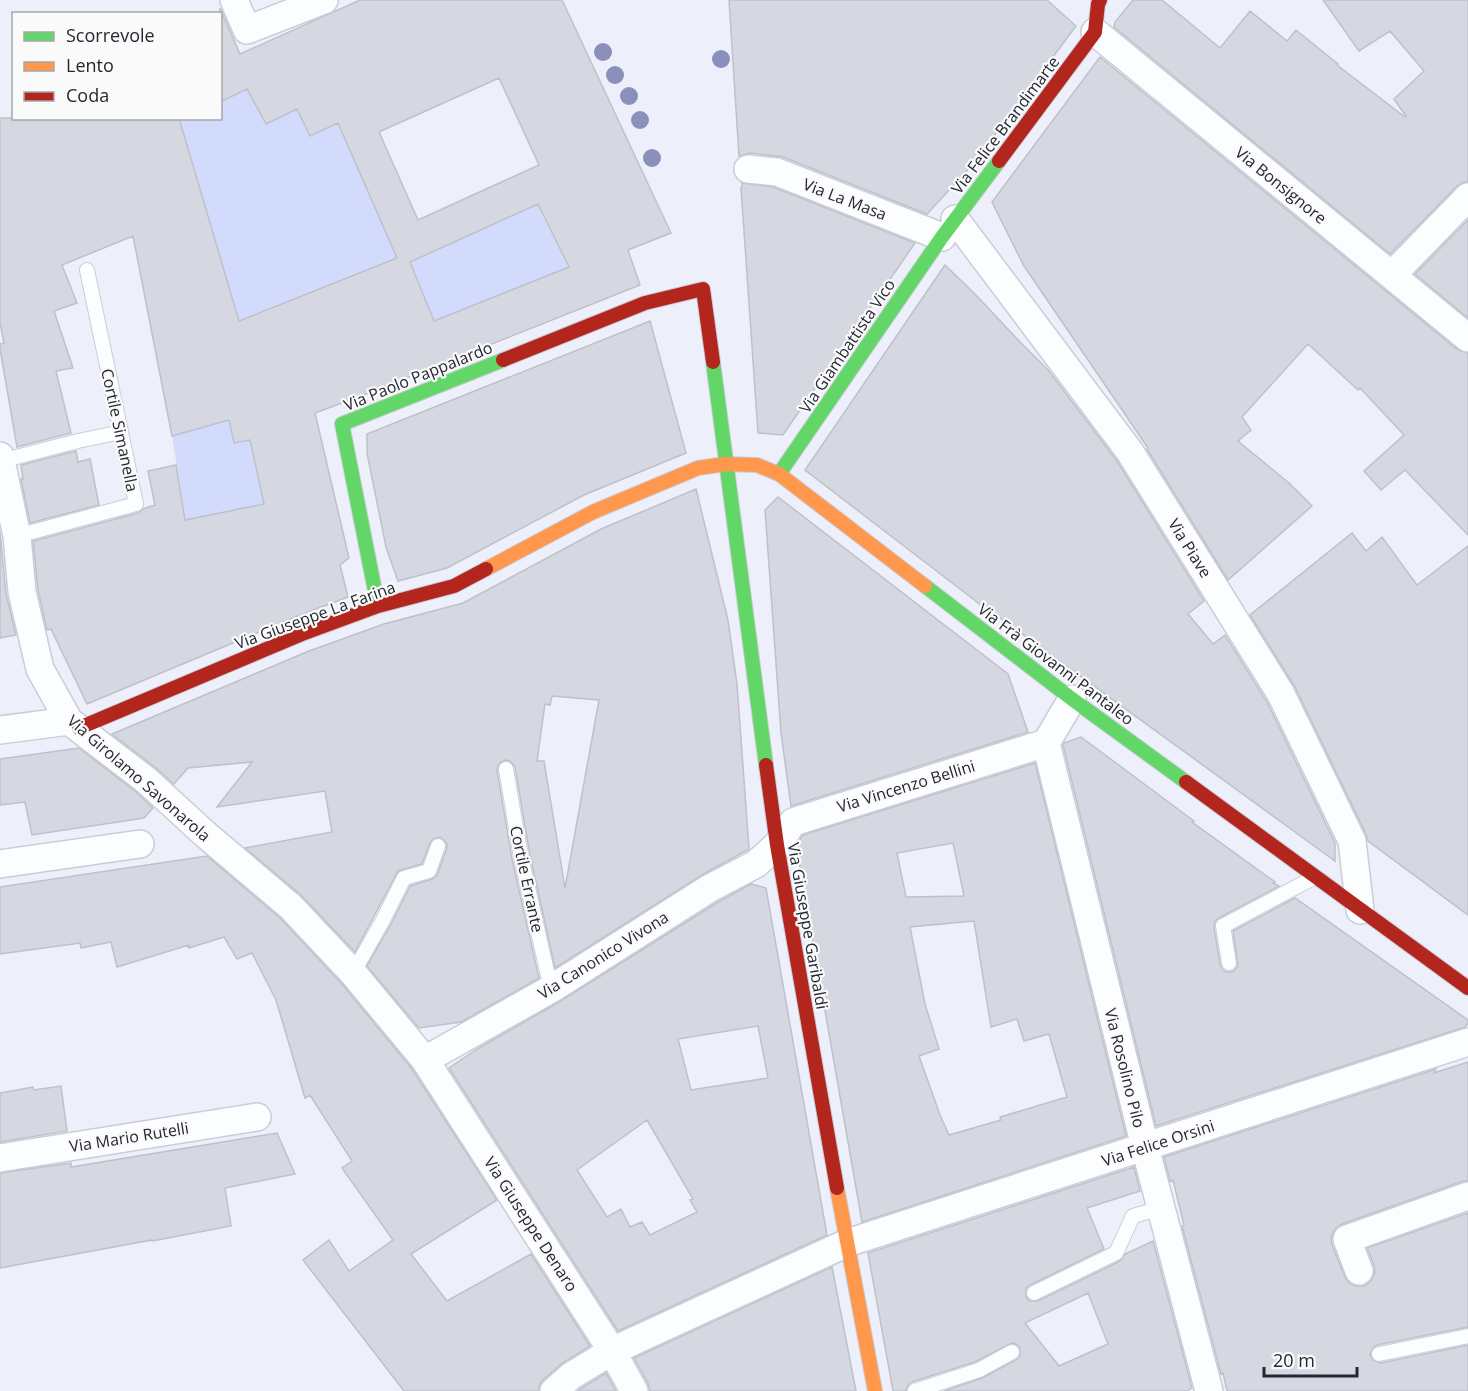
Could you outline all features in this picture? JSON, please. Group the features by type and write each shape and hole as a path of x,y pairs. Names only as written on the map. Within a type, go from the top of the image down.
{"street":[{"path":"234,0 247,30 324,0"},
{"path":"1095,32 1097,1"},
{"name":"Via Felice Brandimarte","path":"948,228 1095,32"},
{"name":"Via Bonsignore","path":"1095,32 1468,338"},
{"name":"Via La Masa","path":"748,169 777,172 948,228"},
{"path":"1392,275 1468,197"},
{"name":"Via Giambattista Vico","path":"779,474 948,228"},
{"name":"Via Piave","path":"948,228 1130,452 1281,694 1352,841 1360,910"},
{"name":"Via Giuseppe Garibaldi","path":"645,303 703,289 777,845 875,1391"},
{"name":"Via Paolo Pappalardo","path":"378,606 342,424 645,303"},
{"name":"Via Girolamo Savonarola","path":"0,456 17,536 22,592 39,669 74,724 146,780 291,907 353,973 425,1060"},
{"name":"Via Giuseppe La Farina","path":"74,724 378,606 454,586 593,512 698,468 725,464 757,465 779,474"},
{"name":"Via Frà Giovanni Pantaleo","path":"779,474 1072,699 1468,988"},
{"path":"1046,743 1072,699"},
{"path":"0,730 74,724"},
{"name":"Via Vincenzo Bellini","path":"777,845 793,822 1046,743"},
{"name":"Via Rosolino Pilo","path":"1046,743 1145,1148 1209,1391"},
{"path":"0,864 140,844"},
{"name":"Via Canonico Vivona","path":"425,1060 551,989 710,888 756,864 777,845"},
{"name":"Via Felice Orsini","path":"554,1391 571,1376 612,1351 847,1243 1468,1042"},
{"name":"Via Giuseppe Denaro","path":"425,1060 612,1351 634,1391"},
{"name":"Via Mario Rutelli","path":"0,1158 257,1117"},
{"path":"1359,1271 1347,1239 1468,1196"}],"lane":[{"name":"Cortile Simanella","path":"17,536 136,504 87,270"},
{"path":"1,461 121,432"},
{"name":"Cortile Errante","path":"506,769 521,857 551,989"},
{"path":"353,973 404,878 429,871 438,846"},
{"path":"1229,963 1223,926 1315,877"},
{"path":"1034,1293 1116,1253 1133,1216 1161,1208"},
{"path":"1379,1354 1468,1336"},
{"path":"915,1391 979,1370 1012,1352"}],"shaded area":[{"path":"247,89 266,123 297,109 310,135 338,123 397,258 239,321 179,121 222,120 222,102"},
{"path":"539,203 569,267 460,310 440,347 410,262"},
{"path":"229,420 234,443 253,439 267,503 245,508 189,542 172,436"}],"building":[{"path":"360,0 562,0 671,233 628,250 640,285 315,413 349,558 340,565 348,597 87,704 51,629 47,630 38,590 33,541 138,513 155,505 148,471 176,465 185,520 264,504 250,440 234,443 229,420 172,436 133,236 62,265 77,303 54,311 73,368 56,371 71,433 17,447 0,349 0,344 4,343 0,323 0,118 12,118 12,120 180,120 239,321 397,258 338,123 310,136 297,109 266,124 247,89 222,101 222,13 240,54","holes":["499,78 539,165 418,220 379,132","538,204 569,267 434,321 410,262"]},
{"path":"729,0 1047,0 1076,26 973,164 927,214 783,157 750,153 739,156"},
{"path":"1133,0 1162,0 1220,48 1250,11 1287,41 1296,30 1405,117 1394,99 1424,71 1390,31 1359,51 1323,0 1468,0 1468,182 1457,186 1390,254 1114,27 1115,22"},
{"path":"1100,57 1458,350 1468,353 1468,535 1405,470 1381,490 1364,471 1404,435 1360,388 1358,390 1308,344 1242,417 1251,430 1238,441 1289,483 1312,506 1228,580 1148,448 1024,266 992,202"},
{"path":"742,183 773,187 915,243 783,435 758,433"},
{"path":"1468,220 1468,318 1415,274"},
{"path":"945,265 1048,370 1117,461 1204,601 1188,614 1213,644 1225,635 1267,702 1335,843 1335,861 985,607 986,609 805,470"},
{"path":"650,321 686,453 584,495 447,568 398,581 386,547 367,453 367,434"},
{"path":"76,451 78,462 90,459 99,505 30,523 21,479 23,479 21,465"},
{"path":"696,489 728,620 737,684 749,849 702,875 555,968 530,855 515,767 510,761 501,762 497,771 512,859 539,978 461,1022 419,1028 367,966 410,886 432,879 437,875 447,848 444,840 440,837 433,839 422,864 398,871 355,952 301,895 245,848 332,832 325,791 217,807 252,762 188,768 174,784 112,734 309,651 384,624 463,603 601,529","holes":["552,696 599,700 565,888 544,761 537,761 545,704 550,705"]},
{"path":"778,497 1008,674 1028,732 791,806 781,733 765,510"},
{"path":"0,532 6,594 16,635 0,638"},
{"path":"1352,533 1366,551 1382,537 1417,585 1468,546 1468,915 1368,841 1295,687 1250,615"},
{"path":"1081,737 1279,886 1215,921 1220,964 1226,972 1235,970 1238,966 1233,931 1295,898 1468,1020 1468,1023 1465,1027 1156,1126 1063,745"},
{"path":"79,748 153,808 144,818 32,835 25,802 0,805 0,759"},
{"path":"1035,763 1126,1136 862,1222 796,845 803,835","holes":["953,843 964,896 906,897 897,853","974,921 991,1027 1017,1019 1024,1041 1049,1034 1067,1097 949,1135 919,1056 939,1049 925,1004 910,927"]},
{"path":"207,856 280,918 341,983 412,1069 497,1200 411,1254 447,1301 531,1254 590,1346 561,1364 543,1380 539,1385 539,1391 404,1391 303,1260 329,1240 349,1271 393,1240 342,1168 352,1161 310,1095 305,1098 276,1000 252,953 237,959 224,937 117,967 111,942 81,948 80,943 0,954 0,887"},
{"path":"751,884 766,888 827,1235 618,1331 449,1068","holes":["758,1026 768,1078 691,1090 678,1039","647,1120 693,1199 690,1200 697,1212 650,1235 642,1222 630,1227 621,1209 607,1217 577,1170"]},
{"path":"1468,1062 1468,1181 1342,1224 1335,1229 1331,1237 1332,1245 1349,1283 1364,1286 1371,1281 1375,1273 1367,1248 1468,1213 1468,1327 1377,1345 1370,1355 1373,1360 1381,1363 1468,1345 1468,1391 1227,1391 1182,1226 1184,1225 1173,1180 1170,1181 1164,1157 1436,1069 1434,1073"},
{"path":"61,1086 67,1131 0,1142 0,1093 33,1087 34,1090"},
{"path":"277,1133 295,1174 225,1188 231,1226 0,1268 0,1173 71,1163 71,1167"},
{"path":"1134,1167 1140,1191 1087,1208 1104,1249 1030,1285 1026,1288 1026,1296 1029,1301 1038,1301 1120,1261 1125,1254 1153,1241 1192,1388 1187,1391 944,1391 982,1378 1016,1360 1020,1356 1020,1348 1012,1343 975,1362 912,1382 906,1391 893,1391 868,1253","holes":["1088,1293 1108,1344 1059,1366 1025,1323"]},
{"path":"832,1267 856,1391 650,1391 634,1358"},
{"path":"606,1373 616,1391 578,1391 580,1389"}],"traffic: fast":[{"path":"779,474 942,237 999,161"},
{"path":"378,606 342,424 503,360"},
{"path":"713,362 766,765"},
{"path":"925,586 1072,699 1186,782"}],"traffic: slow":[{"path":"486,569 593,512 698,468 725,464 757,465 779,474 925,586"},
{"path":"837,1188 875,1391"}],"traffic: jam":[{"path":"999,161 1095,32 1100,0"},
{"path":"503,360 645,303 703,289 713,362"},
{"path":"79,728 302,634 378,606 454,586 486,569"},
{"path":"766,765 777,845 837,1188"},
{"path":"1186,782 1468,988"}]}
